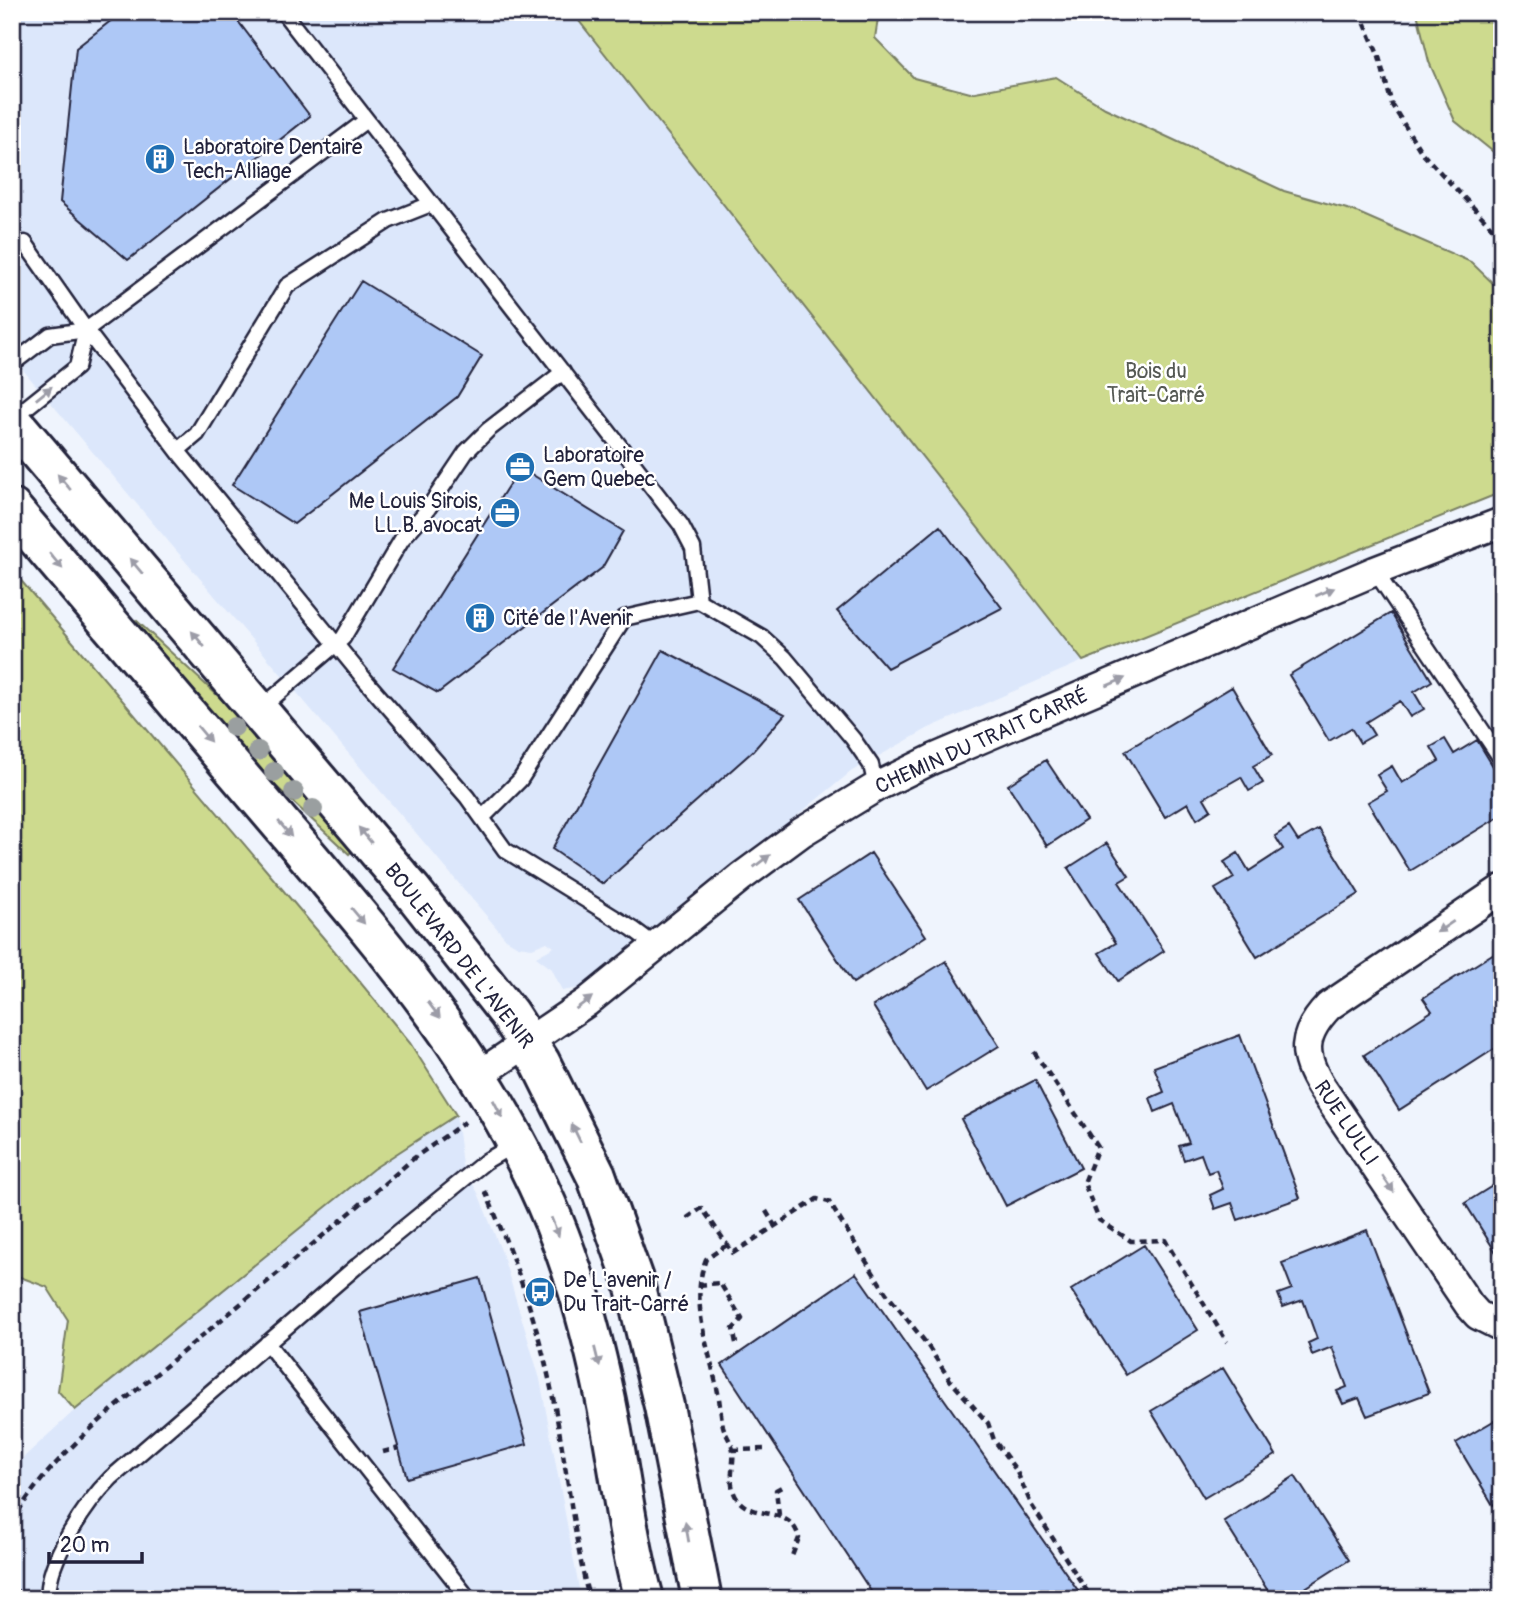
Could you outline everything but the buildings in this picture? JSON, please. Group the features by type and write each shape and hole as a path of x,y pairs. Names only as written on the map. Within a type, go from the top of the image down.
{"street":[{"name":"BOULEVARD DE L'AVENIR","path":"12,420 437,921 528,1043 596,1175 633,1279 664,1406 702,1599"},
{"path":"12,509 393,956 480,1075 517,1143 553,1219 588,1322 643,1599"},
{"name":"CHEMIN DU TRAIT CARRÉ","path":"480,1075 587,1002 772,853 876,786 933,759 1375,571 1502,522"},
{"name":"RUE LULLI","path":"1502,889 1329,1006 1312,1026 1307,1048 1307,1060 1322,1088 1469,1305 1485,1320 1502,1327"}],"lane":[{"path":"283,12 689,538 699,601"},
{"path":"12,364 50,335 86,330 365,121"},
{"path":"178,450 197,434 287,286 388,221 431,204"},
{"path":"25,243 86,330 178,450 336,645 482,818 505,850 656,946"},
{"path":"12,420 77,367 86,330"},
{"path":"258,710 336,645 402,539 425,513 466,452 488,430 562,372"},
{"path":"1375,571 1502,760"},
{"path":"482,818 520,780 624,618 699,601 775,647 853,739 871,765 876,786"},
{"path":"49,1599 49,1581 55,1566 98,1491 267,1343 486,1161 517,1143"},
{"path":"267,1343 469,1599"}],"path":[{"path":"1360,12 1379,57 1392,105 1422,153 1502,237"},
{"path":"1034,1052 1098,1147 1084,1183 1099,1220 1131,1241 1164,1240 1227,1342"},
{"path":"12,1522 47,1473 108,1414 414,1158 466,1121"},
{"path":"484,1188 526,1297 551,1387 572,1517 589,1599"},
{"path":"687,1218 702,1208 733,1253 817,1199 829,1202 886,1293 926,1343 950,1380 988,1423 994,1440 1016,1470 1032,1506 1091,1599"},
{"path":"766,1211 775,1226"},
{"path":"727,1245 706,1259 699,1285 701,1329 718,1391 723,1426 733,1450 731,1468 735,1496 741,1503 755,1510 779,1515 797,1531 799,1538 792,1556"},
{"path":"699,1285 720,1283 742,1319 733,1329 736,1343"},
{"path":"381,1453 399,1448"},
{"path":"733,1450 767,1449"},
{"path":"779,1515 776,1490 785,1485"}],"shaded area":[{"path":"12,12 572,12 1083,661 929,728 852,771 623,956 579,988 562,991 552,969 536,957 554,947 547,942 532,948 518,946 506,939 12,357"},
{"path":"456,1115 462,1165 478,1193 502,1253 540,1379 581,1599 12,1599 12,1468 75,1410 374,1169"}],"green space":[{"name":"Bois du Trait-Carré","path":"572,12 879,12 875,38 914,78 970,93 1056,77 1105,108 1284,191 1354,211 1471,262 1502,292 1502,492 1083,661"},
{"path":"1502,12 1502,159 1455,121 1429,62 1417,13"},
{"path":"12,570 410,1043 456,1115 373,1169 75,1410 58,1391 68,1320 47,1287 12,1274"},
{"path":"136,620 231,708 353,850 349,854 253,765 132,623"}],"place":[{"name":"Laboratoire Dentaire Tech-Alliage","path":"160,159"},
{"name":"Laboratoire Gem Quebec","path":"520,467"},
{"name":"Me Louis Sirois, LL.B. avocat","path":"505,513"},
{"name":"Cité de l'Avenir","path":"480,618"},
{"name":"De L'avenir / Du Trait-Carré","path":"540,1292"}]}
